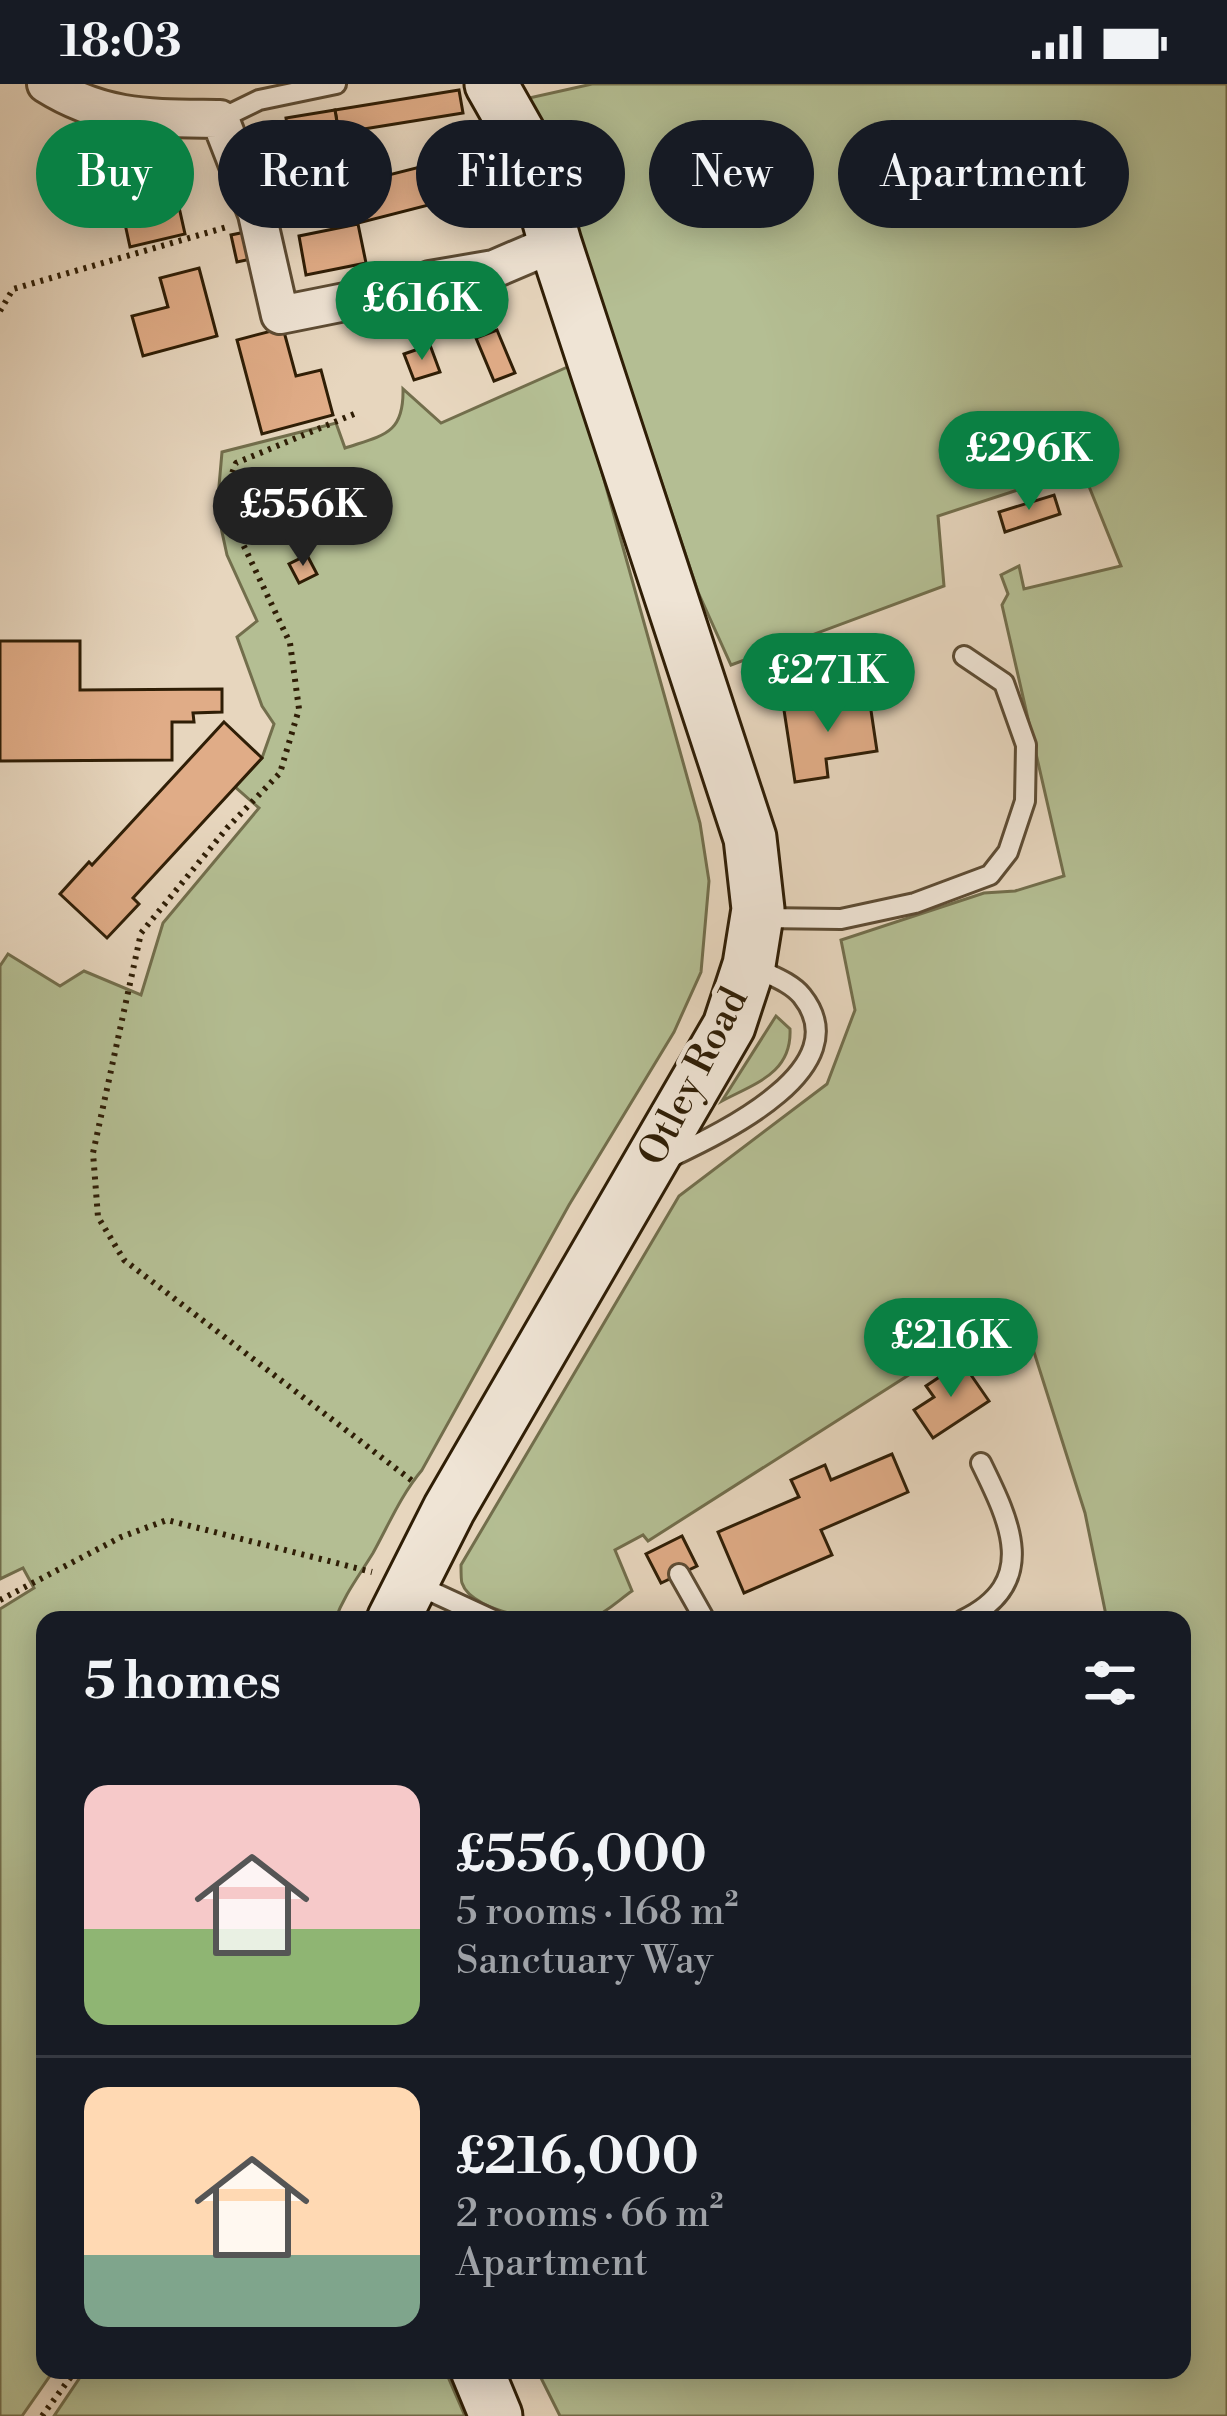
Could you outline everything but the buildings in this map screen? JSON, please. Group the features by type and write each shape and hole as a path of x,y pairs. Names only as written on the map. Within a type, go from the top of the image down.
{"street":[{"path":"46,84 91,107 128,118 220,119"},
{"name":"Otley Road","path":"402,1601 449,1509 729,1026 753,942 750,838 529,151 491,84"},
{"path":"260,228 280,315 494,269 556,243"},
{"path":"481,2379 496,2416"}],"lane":[{"path":"220,119 259,100 336,84"},
{"path":"648,1168 715,1136 794,1082 808,1063 816,1042 802,995 784,982 753,942 915,902 990,875 1008,852 1025,801 1026,745 1004,683 964,656"},
{"path":"980,1463 1001,1505 1014,1549 1010,1578 982,1611"},
{"path":"680,1574 700,1611"},
{"path":"402,1601 450,1611"}],"path":[{"path":"0,311 14,289 224,228"},
{"path":"354,414 236,463 225,491 232,521 290,643 299,710 280,773 227,828 141,934 94,1153 98,1217 124,1260 449,1509"},
{"path":"0,1600 121,1537 167,1520 402,1601"},
{"path":"42,2416 69,2379"}],"green space":[{"path":"592,84 1227,84 1227,2416 560,2416 542,2379 1191,2379 1191,1611 1105,1611 1085,1513 1034,1352 1014,1308 648,1541 643,1535 615,1550 632,1591 604,1611 500,1611 469,1594 462,1582 461,1565 679,1196 827,1084 855,1010 841,940 984,893 1015,891 1064,876 1002,605 1008,594 1001,575 1019,566 1024,589 1121,566 1082,469 938,516 944,586 731,665 698,592 577,228 625,228 625,120 540,120 529,98"},
{"path":"572,365 700,823 709,881 701,972 674,1032 569,1205 339,1611 36,1611 36,2379 48,2379 22,2416 0,2416 0,1609 34,1588 23,1568 0,1579 0,966 8,954 60,986 84,971 141,995 163,923 259,808 235,787 262,758 274,724 262,706 237,637 257,621 227,555 217,509 222,452 336,423 345,448 371,440 395,424 403,389 441,423"},
{"path":"776,1016 790,1029 785,1056 770,1075 722,1101"},
{"path":"79,2379 449,2379 465,2416 54,2416"}]}
